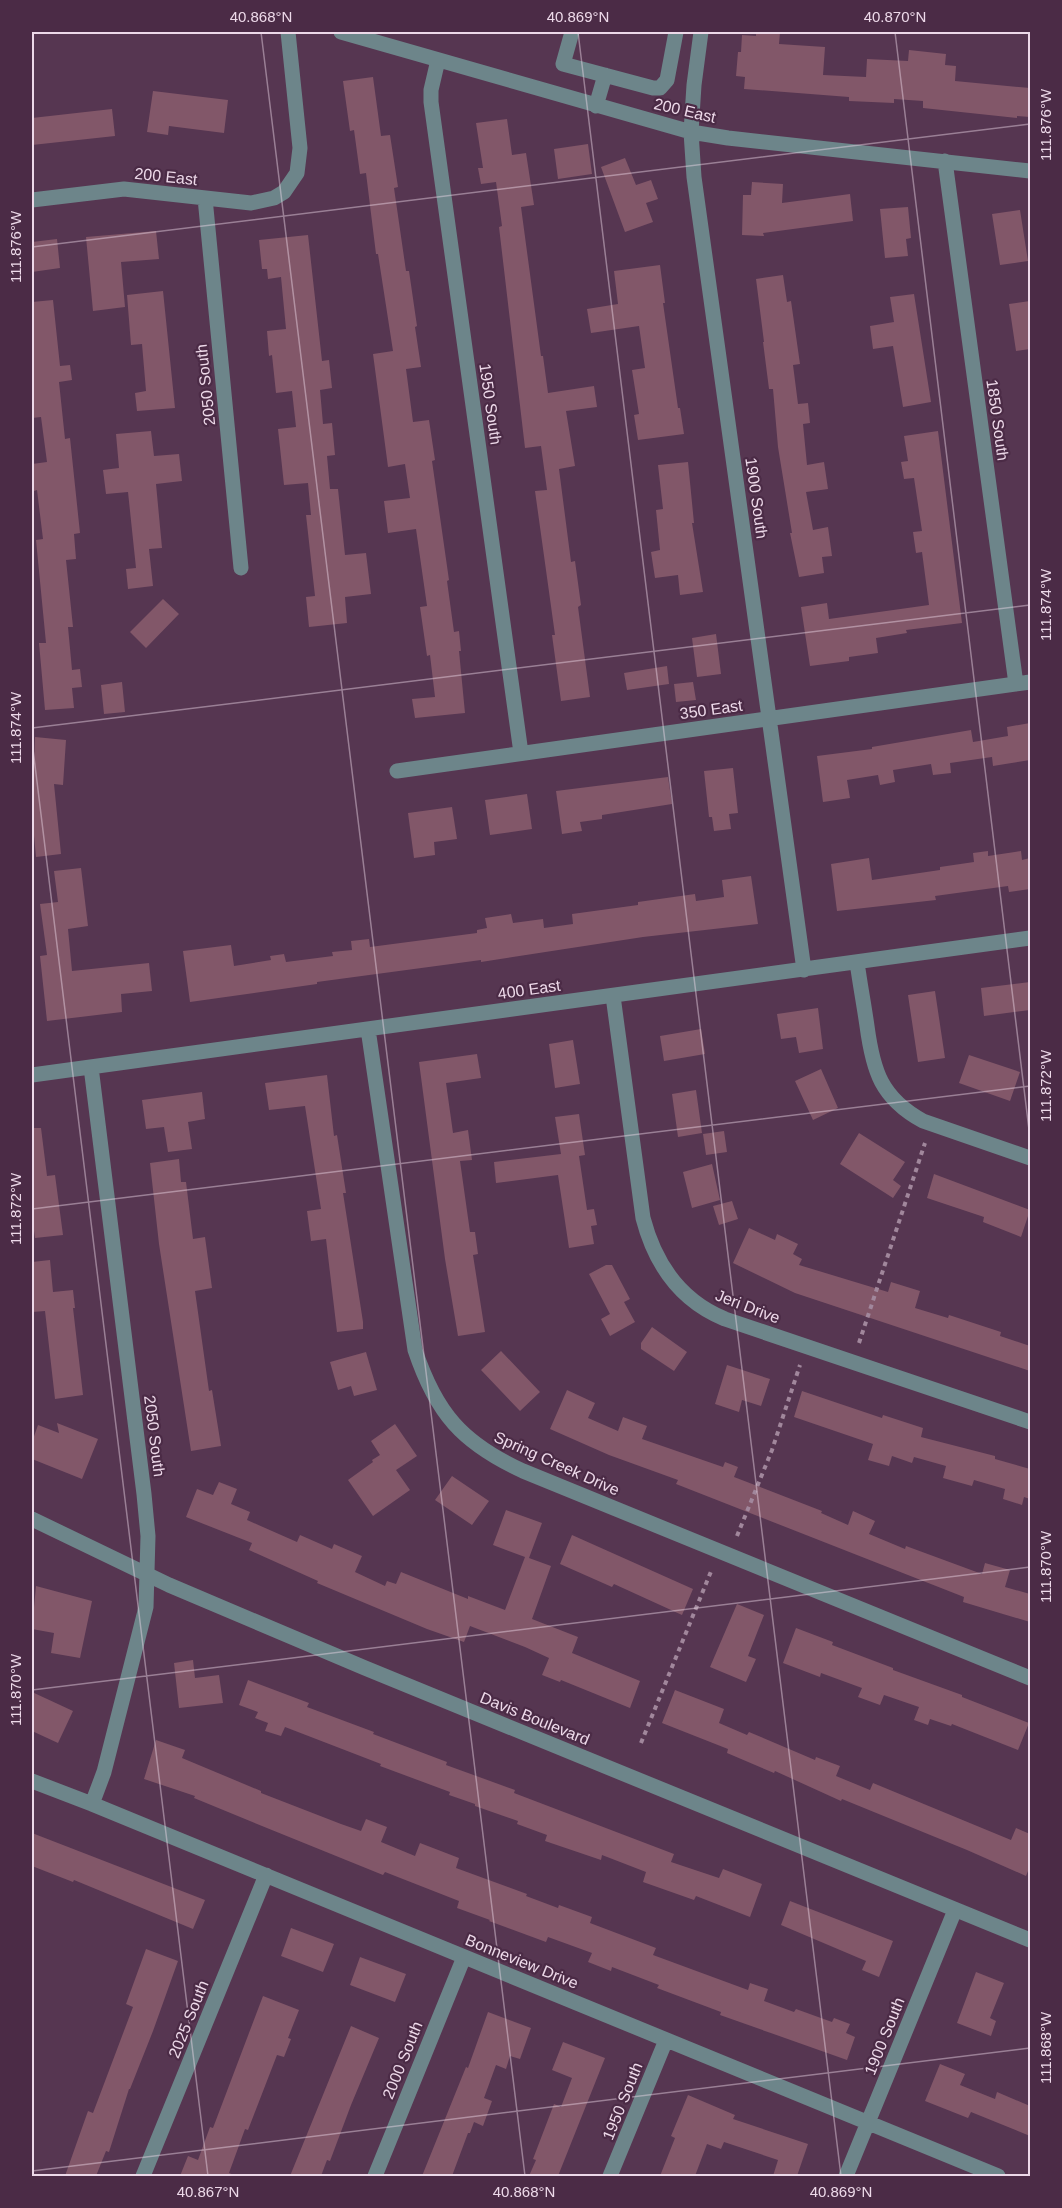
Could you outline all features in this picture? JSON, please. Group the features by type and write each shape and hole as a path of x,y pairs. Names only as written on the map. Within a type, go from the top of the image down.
{"street":[{"name":"200 East","path":"32,200 124,189 251,203 263,202 284,192 297,173 300,148 288,32"},
{"name":"200 East","path":"341,32 691,132 1030,171"},
{"path":"572,32 563,64 653,88 660,88 667,80 676,32 701,34"},
{"name":"1900 South","path":"701,34 691,132 694,177 804,970"},
{"name":"1950 South","path":"438,60 431,90 431,102 521,753"},
{"path":"596,106 605,75"},
{"name":"1850 South","path":"945,161 1023,683"},
{"name":"2050 South","path":"205,198 241,568"},
{"name":"350 East","path":"397,771 1023,683"},
{"name":"400 East","path":"32,1075 1030,938"},
{"path":"857,962 871,1054 888,1094 910,1114 923,1121 1030,1158"},
{"name":"Jeri Drive","path":"613,996 648,1237 665,1272 678,1287 700,1306 725,1319 1030,1422"},
{"name":"Spring Creek Drive","path":"368,1029 415,1350 423,1374 435,1397 464,1436 483,1450 523,1471 1030,1678"},
{"name":"2050 South","path":"91,1067 148,1536 146,1607 104,1772 92,1804"},
{"name":"Davis Boulevard","path":"32,1519 147,1575 365,1668 1030,1940"},
{"name":"Bonneview Drive","path":"32,1781 998,2176"},
{"name":"2025 South","path":"143,2176 266,1875"},
{"name":"1900 South","path":"846,2176 955,1910"},
{"name":"2000 South","path":"375,2176 464,1957"},
{"name":"1950 South","path":"610,2176 666,2040"}],"path":[{"path":"859,1343 925,1143"},
{"path":"737,1536 772,1450 800,1365"},
{"path":"641,1743 712,1569"}],"building":[{"path":"756,32 780,32 779,44 825,47 823,75 866,77 867,59 908,61 909,50 946,54 945,65 956,66 955,81 1030,88 1030,117 1017,116 1017,118 923,108 923,101 894,99 894,103 849,101 849,97 744,89 745,77 736,76 738,52 741,52 742,35 756,36"},
{"path":"373,77 381,136 390,135 398,187 394,188 406,271 409,271 417,326 415,327 421,367 406,369 413,422 429,420 435,460 432,461 454,632 459,631 465,713 415,718 412,699 435,697 430,655 427,656 420,607 427,606 416,529 388,533 384,501 410,498 405,464 388,467 373,354 393,351 378,254 376,254 366,173 360,174 354,130 350,131 343,81"},
{"path":"153,91 228,100 224,133 169,126 168,135 147,132"},
{"path":"112,109 115,136 32,145 32,118"},
{"path":"507,119 512,155 526,153 534,205 521,207 548,393 594,386 597,407 566,411 575,466 559,469 571,562 575,561 581,605 578,607 590,697 561,701 552,635 555,635 535,491 547,490 541,446 525,448 499,227 502,226 496,182 481,184 478,168 483,168 476,123"},
{"path":"588,144 592,174 558,179 554,149"},
{"path":"625,158 636,185 651,180 658,199 646,203 653,222 625,232 601,167"},
{"path":"752,182 783,184 782,203 850,194 853,221 763,233 764,236 742,235 743,195 751,195"},
{"path":"908,207 911,238 906,239 908,256 885,258 880,209"},
{"path":"1020,210 1028,261 1000,265 992,214"},
{"path":"156,231 159,259 121,262 125,307 93,311 86,237"},
{"path":"308,235 322,361 329,360 332,388 320,390 323,424 332,423 335,455 327,456 330,489 338,489 345,555 366,553 371,594 345,597 347,623 309,627 306,597 315,596 306,515 311,515 308,483 284,485 278,429 296,427 292,391 276,393 267,331 286,329 281,277 268,279 267,269 262,269 259,240"},
{"path":"57,239 60,268 32,272 32,242"},
{"path":"660,265 665,303 663,303 678,408 680,408 684,434 638,440 634,415 639,414 632,370 645,368 639,326 591,333 587,309 618,304 614,271"},
{"path":"783,275 787,302 791,301 800,364 793,365 798,404 808,403 810,423 803,424 807,465 824,462 828,489 806,492 813,530 828,527 832,556 822,557 824,573 799,577 790,533 792,533 778,447 773,389 769,389 756,279"},
{"path":"163,291 175,408 137,411 135,393 146,391 142,344 131,345 127,295"},
{"path":"914,294 931,402 903,407 893,346 873,349 870,326 894,322 890,297"},
{"path":"53,300 60,366 70,365 72,380 59,382 65,439 70,438 80,533 74,534 76,559 66,560 73,627 68,627 72,670 80,669 82,687 72,688 74,708 45,710 39,643 46,643 36,540 43,539 37,490 34,491 32,464 47,462 41,417 32,418 32,302"},
{"path":"1030,301 1030,349 1016,351 1009,304"},
{"path":"151,431 154,456 179,454 182,481 156,484 162,548 149,549 153,586 128,589 126,569 136,568 128,492 106,494 103,470 119,468 116,434"},
{"path":"938,431 962,623 906,630 907,633 876,638 878,653 849,657 849,661 810,666 801,607 827,603 829,619 929,605 922,552 916,553 913,532 922,531 914,478 904,479 901,462 908,461 904,436"},
{"path":"688,462 694,523 692,523 703,592 680,595 678,575 655,578 651,552 660,550 656,510 663,509 658,465"},
{"path":"163,599 179,614 146,648 130,632"},
{"path":"716,634 721,674 697,677 692,638"},
{"path":"667,666 669,684 627,690 624,673"},
{"path":"122,682 125,712 104,714 101,685"},
{"path":"693,682 696,700 676,702 674,684"},
{"path":"1030,723 1030,760 993,766 992,757 950,763 951,773 933,775 931,764 893,770 895,782 880,785 878,775 847,780 850,798 823,802 817,756 872,749 872,747 971,730 973,742 1008,736 1007,727"},
{"path":"35,737 66,740 63,785 54,784 61,854 36,857 32,814"},
{"path":"733,768 738,813 729,814 731,829 714,831 712,817 709,817 704,771"},
{"path":"668,777 672,804 602,815 602,819 580,822 582,831 562,834 556,791"},
{"path":"527,794 532,829 490,835 485,800"},
{"path":"452,807 457,839 434,842 435,855 414,858 408,813"},
{"path":"988,851 988,856 1021,851 1022,860 1030,858 1030,889 1009,892 1008,886 935,896 936,900 837,911 831,864 869,858 872,880 940,870 940,867 974,862 973,853"},
{"path":"81,868 88,926 68,929 72,971 149,963 152,991 121,994 122,1012 47,1021 40,956 47,955 40,904 58,902 54,871"},
{"path":"751,876 758,924 643,937 190,1002 183,951 231,945 234,966 271,960 270,956 284,954 286,962 333,956 332,952 352,950 351,941 369,939 370,947 477,933 477,930 487,928 485,918 511,914 513,923 543,919 544,928 573,924 572,914 638,905 638,902 695,894 696,901 724,897 722,880"},
{"path":"1030,982 1030,1010 984,1016 981,988"},
{"path":"935,991 945,1058 918,1062 908,995"},
{"path":"818,1008 823,1049 799,1053 796,1037 781,1039 777,1014"},
{"path":"701,1029 705,1054 664,1061 660,1036"},
{"path":"573,1040 580,1084 555,1088 549,1044"},
{"path":"477,1054 481,1078 446,1083 453,1133 468,1130 472,1160 460,1161 470,1232 475,1232 478,1254 473,1255 485,1332 458,1336 445,1259 419,1062"},
{"path":"969,1055 1020,1072 1010,1101 959,1083"},
{"path":"821,1069 838,1108 813,1120 795,1081"},
{"path":"327,1075 334,1136 337,1135 346,1193 343,1193 363,1322 363,1329 337,1332 326,1239 311,1241 307,1211 321,1209 305,1106 269,1110 265,1083"},
{"path":"696,1090 702,1133 678,1137 672,1094"},
{"path":"202,1092 205,1119 188,1122 192,1149 168,1152 164,1127 146,1129 142,1100"},
{"path":"579,1114 585,1155 579,1156 587,1210 594,1209 597,1225 591,1226 594,1244 569,1248 558,1175 496,1183 494,1162 561,1154 555,1117"},
{"path":"32,1128 41,1128 47,1176 55,1175 63,1235 35,1238 32,1216"},
{"path":"724,1131 727,1152 706,1155 703,1134"},
{"path":"859,1133 905,1162 893,1180 901,1186 893,1198 840,1164"},
{"path":"179,1159 181,1182 186,1182 193,1239 205,1237 212,1288 195,1291 209,1391 212,1390 221,1446 191,1451 159,1244 150,1163"},
{"path":"712,1164 720,1200 692,1208 683,1172"},
{"path":"934,1174 1030,1210 1021,1237 983,1222 984,1217 927,1198"},
{"path":"732,1201 738,1219 719,1225 713,1206"},
{"path":"749,1228 775,1240 777,1234 798,1244 793,1254 802,1259 799,1265 888,1292 891,1282 920,1291 915,1308 948,1318 949,1315 1001,1332 1000,1336 1030,1346 1030,1371 795,1293 733,1263"},
{"path":"50,1260 53,1292 73,1290 83,1395 55,1399 45,1311 32,1312 32,1262"},
{"path":"606,1265 612,1265 630,1299 624,1302 635,1322 610,1336 601,1319 610,1314 589,1274"},
{"path":"652,1327 687,1352 674,1371 641,1349 641,1343"},
{"path":"501,1351 540,1392 520,1411 481,1370"},
{"path":"366,1352 377,1390 354,1396 351,1386 338,1390 330,1362"},
{"path":"727,1365 770,1379 761,1406 742,1400 739,1412 715,1404"},
{"path":"567,1390 595,1403 588,1418 618,1431 623,1417 647,1426 642,1439 723,1467 725,1462 738,1467 734,1477 822,1511 821,1513 848,1525 853,1511 875,1521 869,1534 905,1549 906,1546 982,1574 985,1563 1010,1570 1005,1587 1030,1594 1030,1622 963,1602 964,1597 676,1484 678,1480 609,1455 550,1429"},
{"path":"802,1391 882,1418 883,1415 923,1428 921,1437 995,1456 995,1459 1030,1469 1030,1499 1024,1497 1022,1505 1003,1499 1005,1489 974,1480 972,1486 943,1478 946,1466 914,1457 912,1463 892,1456 889,1466 868,1460 873,1444 794,1417"},
{"path":"57,1423 98,1439 82,1479 32,1459 32,1442 38,1425 59,1433"},
{"path":"395,1424 417,1456 396,1470 410,1490 373,1516 348,1480 380,1455 371,1441"},
{"path":"452,1476 489,1501 472,1525 435,1500"},
{"path":"219,1482 237,1489 231,1504 250,1512 247,1520 297,1542 300,1535 332,1549 334,1544 362,1556 355,1572 385,1586 387,1581 396,1584 401,1572 468,1599 468,1596 505,1610 525,1557 493,1545 506,1510 542,1523 529,1558 551,1566 532,1619 578,1637 572,1653 640,1681 630,1708 561,1680 560,1682 542,1675 549,1658 525,1647 470,1626 464,1642 427,1629 317,1583 318,1581 249,1550 252,1543 186,1517 197,1489 213,1495"},
{"path":"572,1535 693,1589 682,1615 614,1584 612,1587 560,1564"},
{"path":"36,1586 92,1601 80,1658 51,1653 54,1633 32,1629"},
{"path":"737,1604 764,1615 748,1656 756,1659 746,1682 710,1667"},
{"path":"796,1628 833,1642 832,1645 893,1668 893,1670 1029,1723 1018,1750 952,1724 951,1726 930,1719 928,1725 914,1720 919,1707 884,1695 880,1705 858,1697 862,1688 821,1673 820,1677 783,1663"},
{"path":"193,1660 195,1678 219,1675 223,1703 179,1708 174,1663"},
{"path":"248,1680 309,1703 307,1707 447,1762 446,1765 515,1790 514,1793 674,1854 671,1862 719,1878 723,1869 762,1884 750,1917 696,1896 694,1900 643,1882 646,1872 602,1855 601,1860 545,1841 547,1835 517,1824 518,1821 475,1806 475,1804 449,1795 450,1792 285,1727 281,1736 265,1731 268,1723 255,1718 258,1712 239,1705"},
{"path":"675,1690 724,1709 719,1723 747,1735 749,1732 815,1760 816,1757 840,1766 836,1776 870,1790 873,1783 1011,1840 1016,1828 1030,1834 1030,1866 1026,1876 842,1799 841,1801 775,1771 774,1773 727,1753 728,1749 662,1723"},
{"path":"32,1692 73,1711 58,1743 32,1731"},
{"path":"156,1740 185,1750 182,1758 261,1791 261,1793 341,1824 361,1831 366,1819 387,1827 381,1842 415,1856 420,1843 459,1858 456,1868 558,1908 559,1905 592,1917 590,1923 656,1948 653,1955 748,1990 750,1983 768,1989 764,2001 794,2012 796,2009 832,2022 834,2018 850,2024 846,2033 855,2037 847,2060 720,2015 721,2012 657,1988 659,1985 612,1967 611,1971 588,1962 592,1953 548,1937 546,1942 489,1921 457,1908 459,1901 385,1872 383,1875 194,1798 195,1796 144,1779"},
{"path":"32,1833 205,1900 193,1929 74,1880 73,1882 32,1866"},
{"path":"790,1901 893,1941 879,1977 862,1970 866,1961 781,1925"},
{"path":"291,1928 334,1944 323,1972 281,1956"},
{"path":"146,1949 178,1961 129,2089 109,2152 106,2151 96,2176 65,2176 88,2111 93,2113 133,2007 126,2004"},
{"path":"360,1957 406,1974 395,2002 350,1985"},
{"path":"976,1972 1004,1983 990,2018 996,2021 991,2036 957,2023"},
{"path":"263,1996 299,2010 288,2038 291,2039 284,2057 277,2055 248,2130 245,2129 229,2173 236,2176 180,2176 188,2156 198,2160 210,2127 213,2128"},
{"path":"488,2012 531,2028 520,2059 510,2056 506,2069 496,2065 484,2098 492,2101 483,2126 474,2122 452,2176 422,2176 466,2067 468,2068"},
{"path":"351,2026 379,2038 330,2161 327,2160 321,2176 290,2176"},
{"path":"563,2042 605,2058 558,2176 529,2176 554,2104 561,2107 572,2078 552,2070"},
{"path":"940,2064 965,2074 960,2085 995,2099 997,2092 1030,2106 1030,2136 971,2112 968,2118 925,2101"},
{"path":"688,2095 735,2115 733,2119 808,2144 797,2176 773,2176 778,2160 724,2142 721,2149 707,2144 695,2176 660,2176 675,2138 671,2136"}]}
